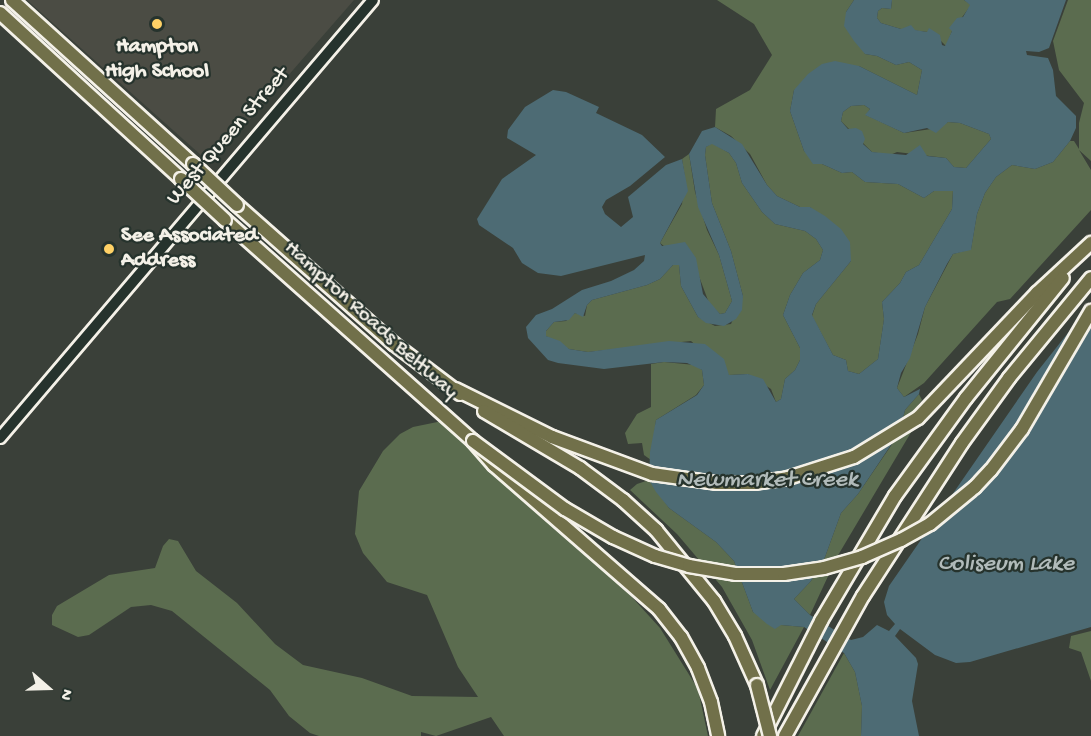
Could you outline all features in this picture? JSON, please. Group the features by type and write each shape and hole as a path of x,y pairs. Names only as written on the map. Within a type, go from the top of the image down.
{"highway":[{"name":"Hampton Roads Beltway","path":"12,0 394,344 455,389"},
{"name":"Hampton Roads Beltway","path":"0,13 225,220 473,441"},
{"path":"455,389 552,437 628,467 701,483 771,481 814,471 854,457 918,418 1037,293 1091,244"},
{"path":"763,736 813,635 878,524 931,445 988,368 1091,244"},
{"path":"785,736 846,624 889,554 984,412 1091,278"},
{"path":"473,441 565,509 613,537 656,556 688,566 736,574 784,574 824,568 862,557 902,540 930,524 975,487 992,470 1022,429 1091,311"},
{"path":"455,389 471,404 580,468 640,515 671,546 714,601 735,636 757,685 770,736"},
{"path":"473,441 495,465 643,594 667,619 688,648 703,678 717,736"}],"main road":[{"name":"West Queen Street","path":"0,438 373,0"}],"shaded area":[{"name":"Hampton High School","path":"27,0 354,0 211,164"}],"green space":[{"path":"717,0 854,0 846,12 865,54 877,56 896,65 909,62 922,70 917,95 859,66 794,90 790,111 804,151 822,164 842,173 852,172 865,182 898,184 924,198 934,191 953,190 952,209 919,265 906,272 900,283 882,302 884,319 878,359 859,374 848,371 846,360 833,355 812,316 816,304 851,261 810,207 800,207 777,196 767,185 750,154 731,136 715,127 716,109 750,90 772,55 754,24"},
{"path":"892,0 964,0 971,5 952,31 946,46 929,29 928,32 901,29 881,23 877,18 878,11 882,8 891,9"},
{"path":"1068,0 1091,0 1091,161 1079,150 1091,170 1091,210 1010,299 997,302 924,383 904,397 897,388 918,334 925,307 953,254 971,249 977,214 985,193 996,177 1012,165 1035,169 1053,162 1070,141 1074,141 1079,149 1079,123 1084,103 1059,70 1053,41"},
{"path":"864,105 870,109 866,115 904,133 938,128 948,122 960,123 989,134 991,139 966,168 954,167 946,158 897,152 890,155 872,152 841,121 843,112 851,106"},
{"path":"712,143 729,153 736,163 742,183 762,212 775,224 805,231 816,239 823,250 820,260 803,273 790,295 783,315 800,348 800,360 795,370 785,379 781,399 776,402 771,389 748,374 729,375 691,341 588,352 569,349 546,336 546,331 554,322 566,321 575,313 585,316 587,305 592,300 647,285 660,279 673,265 679,265 681,286 698,317 715,326 731,324 743,296 731,251 712,203 705,155 706,147"},
{"path":"689,154 695,192 707,230 719,255 732,301 725,313 720,314 709,303 697,271 660,243 682,204 685,178 682,159"},
{"path":"664,362 695,365 702,370 704,385 696,395 656,420 651,460 644,455 642,443 628,444 625,433 637,414 651,407 651,364"},
{"path":"919,394 922,400 911,414 913,429 837,557 810,615 794,599 811,581 825,557 841,513 858,494 899,434 905,410"},
{"path":"457,418 579,539 660,628 698,689 708,736 504,736 491,717 436,736 421,732 421,736 319,736 310,733 289,716 270,690 172,611 151,605 131,607 89,635 78,637 52,625 52,615 57,606 109,575 155,568 163,546 169,539 178,541 196,571 237,603 275,644 303,665 362,678 412,696 478,697 458,667 427,595 387,582 363,553 355,534 359,491 383,451 400,434 413,427"},
{"path":"649,480 669,508 716,542 734,561 753,612 781,625 804,627 770,690 752,640 722,587 677,534 630,490 637,484"},
{"path":"1091,631 1091,681 1081,652 1069,648 1071,636"},
{"path":"844,653 855,672 862,706 861,736 798,736"}],"water":[{"name":"Newmarket Creek","path":"854,0 892,0 891,9 882,8 878,11 877,18 881,23 901,29 911,25 915,30 927,32 929,28 940,35 942,45 945,46 952,31 949,28 957,18 963,17 970,5 964,0 1066,0 1049,48 1039,52 1026,51 1027,55 1048,58 1053,70 1056,96 1076,116 1076,128 1070,141 1053,162 1035,169 1012,165 996,177 985,193 977,214 971,250 953,254 947,264 925,307 910,358 901,373 897,388 904,397 920,389 919,394 905,410 899,433 858,494 841,513 825,557 811,581 794,599 810,615 851,640 863,637 877,625 889,631 895,624 887,615 884,602 889,586 1037,372 1071,329 1091,311 1091,627 970,662 956,663 935,655 900,629 895,636 916,658 918,664 912,701 919,736 861,736 862,706 855,672 844,653 804,627 781,625 775,629 767,624 753,612 734,561 716,542 669,508 656,492 649,480 650,452 656,420 697,395 704,385 702,370 687,363 664,362 604,369 558,363 548,360 528,338 526,327 536,315 552,309 582,290 611,281 634,270 644,261 645,255 561,276 538,273 522,263 513,248 479,225 477,219 502,179 536,155 507,138 508,130 525,107 553,90 566,92 599,107 596,113 642,135 665,157 630,186 606,200 602,207 605,214 621,227 633,217 628,197 666,165 682,159 688,191 660,243 662,246 685,242 696,258 703,294 720,314 725,313 732,301 719,255 698,207 689,154 702,131 715,127 742,144 767,185 777,196 800,207 810,207 825,216 841,229 850,242 851,261 816,304 812,315 833,355 846,360 848,371 859,374 878,359 884,319 882,302 900,283 906,272 919,265 952,209 953,191 934,191 924,198 898,184 865,182 852,172 842,173 822,164 813,164 804,151 790,111 794,90 808,74 822,64 835,61 859,66 917,95 922,70 909,62 896,65 877,56 865,54 844,26 846,12","holes":["864,105 870,109 865,115 904,133 927,128 936,133 948,122 960,123 989,134 991,139 966,168 954,167 946,158 927,156 920,145 906,155 872,152 863,144 865,139 862,131 856,128 848,129 841,121 843,112 851,106","712,144 729,153 736,163 742,183 762,212 775,224 805,231 816,239 823,250 820,260 803,273 790,295 783,315 800,348 800,360 795,370 785,379 781,399 776,402 763,379 748,374 729,375 724,359 705,344 669,341 588,352 569,349 560,341 546,336 546,331 554,322 569,320 575,313 583,317 587,305 592,300 647,285 660,279 673,265 679,265 681,286 698,317 706,323 724,326 736,319 742,310 743,296 731,251 712,203 705,155 706,147"]}],"place":[{"name":"Hampton High School","path":"157,24"},
{"name":"See Associated Address","path":"109,249"}],"water label":[{"name":"Coliseum Lake","path":"1006,565"}]}
